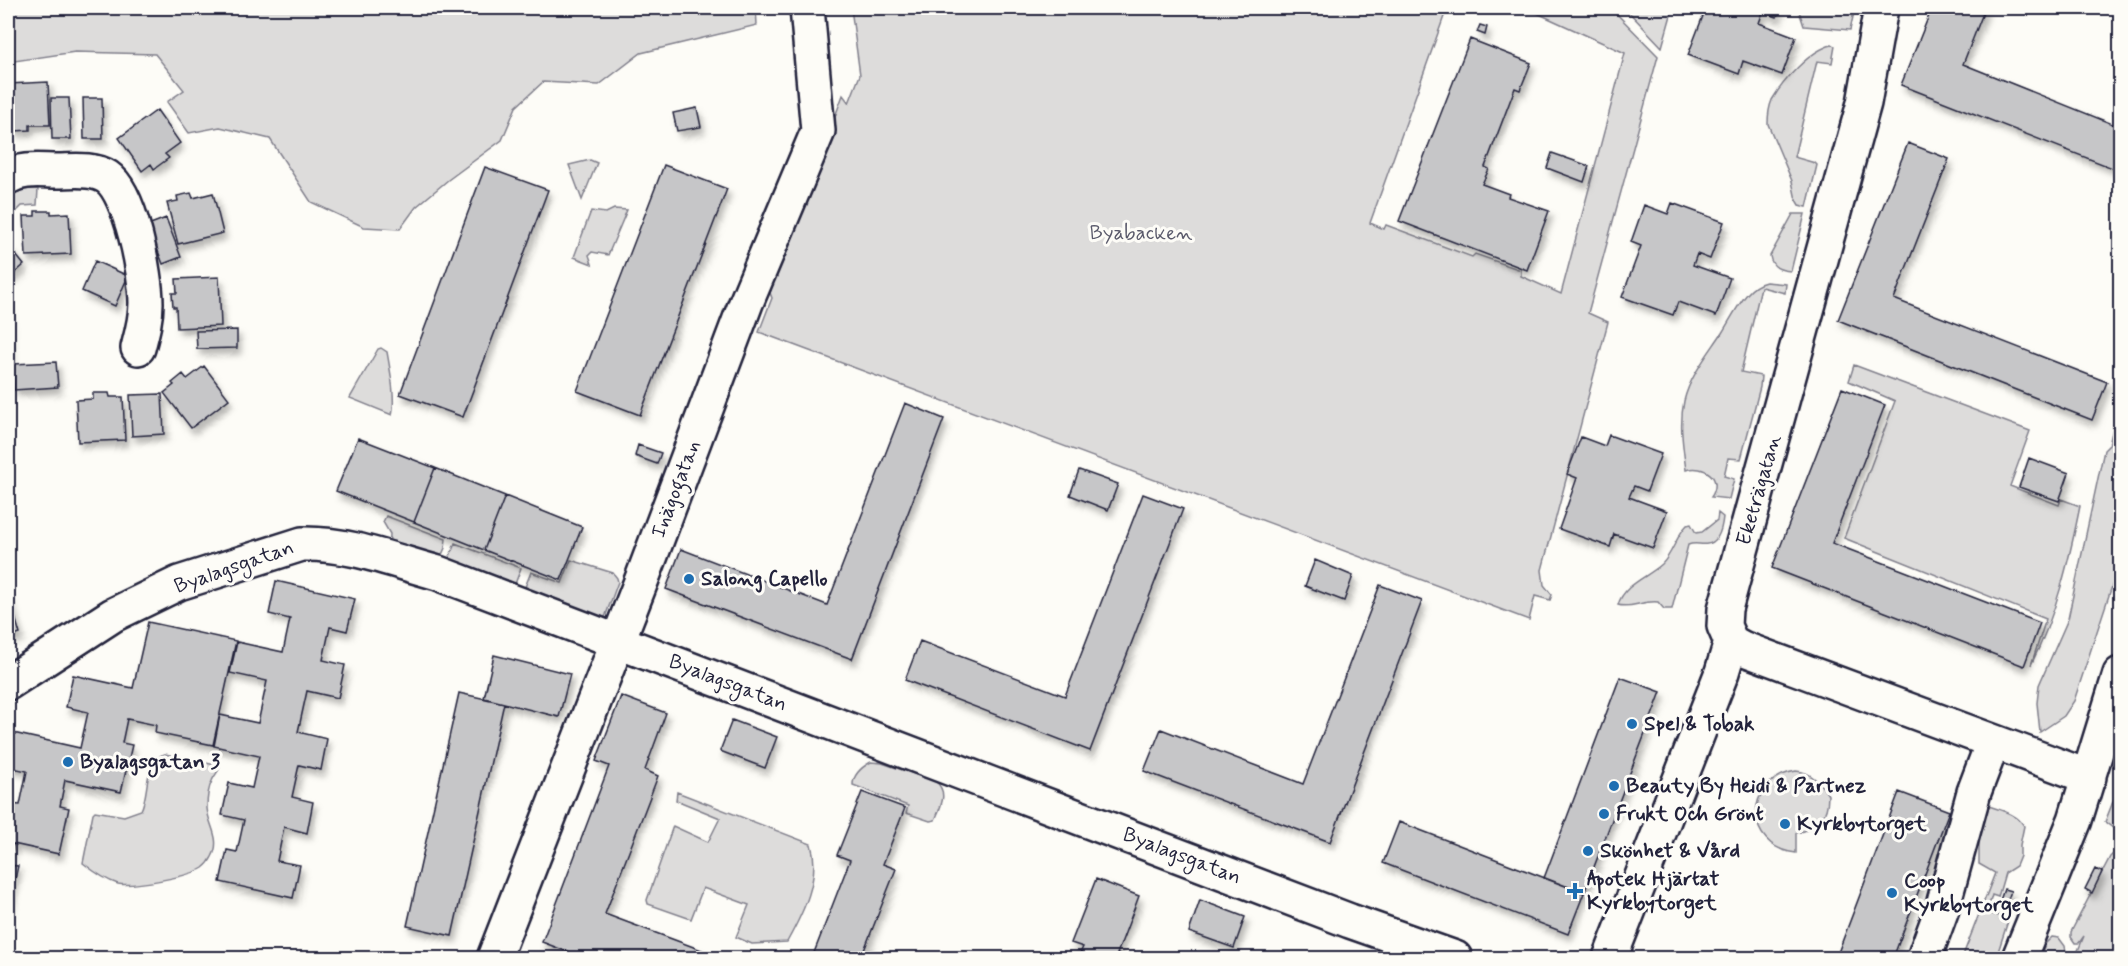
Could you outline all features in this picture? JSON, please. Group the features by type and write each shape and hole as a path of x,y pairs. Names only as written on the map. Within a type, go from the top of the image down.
{"street":[{"name":"Eketrägatan","path":"1610,958 1722,672 1731,642 1724,626 1725,609 1864,102 1881,8"},
{"name":"Inägogatan","path":"494,958 746,303 818,131 807,10"},
{"path":"8,177 24,170 91,171 105,176 116,184 122,195 142,260 146,311 138,348"},
{"name":"Byalagsgatan","path":"8,682 113,615 179,582 302,543 322,543 346,547 438,573 1350,921 1455,958"},
{"path":"1731,642 2089,777"},
{"path":"2019,958 2075,820 2121,674"},
{"path":"1924,958 1942,909 1974,792 1993,742"}],"green space":[{"path":"8,8 756,8 757,25 641,53 599,85 543,82 516,107 502,140 416,207 400,229 364,227 311,202 270,139 220,127 189,133 167,102 184,90 155,54 75,52 8,62"},
{"name":"Byabacken","path":"851,8 1447,8 1370,223 1384,229 1386,225 1472,257 1475,254 1521,270 1521,276 1561,294 1625,53 1526,8 1611,8 1658,56 1588,313 1608,322 1542,570 1544,585 1552,595 1550,600 1535,596 1529,620 759,332 772,298 770,293 772,286 843,95 849,103 860,75"},
{"path":"1625,8 1673,8 1662,47"},
{"path":"1798,8 1855,8 1850,30 1804,26"},
{"path":"1832,45 1835,46 1832,63 1817,61 1794,157 1817,165 1807,207 1799,205 1796,200 1792,181 1768,124 1769,112 1777,92 1798,67 1815,53"},
{"path":"590,160 597,163 582,200 569,165"},
{"path":"14,189 38,189 37,205 22,206 9,219 8,194"},
{"path":"614,209 627,210 608,255 592,252 589,255 592,264 574,257 591,211 606,213"},
{"path":"1793,214 1805,214 1791,271 1777,268 1770,256"},
{"path":"1766,282 1786,284 1785,293 1761,287 1741,372 1761,376 1760,387 1741,459 1728,458 1724,476 1734,479 1729,499 1711,497 1715,484 1710,474 1699,469 1686,470 1682,427 1684,401 1695,374 1740,303 1753,288"},
{"path":"381,348 387,352 390,367 393,393 392,415 350,398 378,349"},
{"path":"1854,365 2030,431 2010,486 2059,505 2061,499 2080,506 2061,587 2048,627 2031,665 2046,619 1844,538 1895,401 1849,381"},
{"path":"2120,398 2120,562 2074,701 2064,716 2040,732 2037,703 2039,685 2068,619 2104,450 2109,445"},
{"path":"1718,513 1723,517 1723,521 1714,541 1707,544 1688,545 1672,609 1664,609 1658,602 1618,605 1631,586 1666,560 1687,525 1691,524 1696,533 1702,532 1717,520"},
{"path":"386,516 446,539 440,559 389,550 390,534 383,522"},
{"path":"455,543 521,568 512,592 446,567"},
{"path":"571,560 613,573 617,578 618,582 604,620 521,597 531,572 562,583"},
{"path":"165,754 220,766 211,784 207,802 216,844 215,850 204,867 197,871 162,880 118,884 99,875 83,863 93,813 95,811 124,816 141,810 153,763"},
{"path":"871,762 882,763 935,781 943,794 935,820 930,821 906,813 908,806 853,785 859,771"},
{"path":"1796,771 1815,778 1828,795 1828,803 1824,816 1816,825 1796,833 1796,853 1779,848 1766,839 1759,827 1756,813 1759,800 1766,787 1778,777"},
{"path":"2120,784 2120,831 2105,822"},
{"path":"677,792 811,844 814,870 809,895 787,942 752,944 736,937 749,905 703,888 691,919 648,904 647,900 673,826 708,842 720,818 676,800"},
{"path":"1986,805 2012,815 2024,826 2020,856 2016,866 2005,873 1998,897 1992,895 1987,913 2009,918 1996,958 1962,958 1995,873 1979,864 1979,835"},
{"path":"2120,840 2120,958 2075,958 2084,936 2079,943 2075,943 2071,932 2110,857 2117,850"},
{"path":"2052,937 2059,938 2065,946 2067,958 2040,958 2045,944"}],"building":[{"path":"1706,8 1780,8 1777,17 1763,12 1759,23 1796,37 1782,75 1743,61 1739,74 1688,55"},
{"path":"1932,8 1985,8 1963,64 2120,127 2120,171 1901,85"},
{"path":"1480,25 1487,27 1485,35 1477,32"},
{"path":"1470,39 1531,63 1520,90 1515,88 1485,167 1489,169 1482,184 1509,194 1508,197 1549,211 1527,270 1399,221"},
{"path":"48,82 50,125 30,125 30,130 15,131 15,126 8,126 8,84"},
{"path":"51,98 69,98 71,139 52,139"},
{"path":"83,98 102,98 103,139 84,139"},
{"path":"697,108 701,127 677,131 673,113"},
{"path":"157,110 180,143 165,154 169,158 154,169 151,164 142,171 119,138"},
{"path":"1908,143 1949,159 1894,299 2107,382 2092,420 1838,320"},
{"path":"1552,153 1589,166 1584,182 1547,168"},
{"path":"664,165 727,189 640,415 577,391"},
{"path":"485,167 548,190 463,417 400,394"},
{"path":"191,193 193,198 213,193 223,233 178,244 167,203 178,201 177,196"},
{"path":"1672,203 1724,222 1710,259 1697,254 1693,265 1730,278 1716,316 1678,302 1673,315 1622,297 1641,246 1631,242 1644,205 1668,214"},
{"path":"35,211 51,211 51,214 69,213 71,254 26,256 24,216 35,216"},
{"path":"166,218 181,257 163,264 148,225"},
{"path":"8,245 24,265 9,278 8,276"},
{"path":"95,261 128,276 115,306 82,291"},
{"path":"219,277 221,326 177,328 176,307 173,307 172,293 177,293 176,279"},
{"path":"8,304 11,370 8,370"},
{"path":"237,330 237,348 197,349 196,331"},
{"path":"56,362 58,387 14,390 13,364"},
{"path":"204,366 229,399 191,428 164,393 183,374 187,379"},
{"path":"1842,388 1885,405 1832,543 2040,623 2024,666 1772,568"},
{"path":"93,393 109,393 110,397 123,397 125,440 78,442 76,400 93,399"},
{"path":"162,394 164,434 132,436 130,395"},
{"path":"905,403 944,419 852,659 666,589 681,549 827,605"},
{"path":"1609,435 1661,454 1647,491 1634,486 1629,497 1667,511 1653,548 1614,534 1610,547 1559,529 1577,478 1567,474 1581,437 1605,446"},
{"path":"358,438 435,468 414,522 336,491"},
{"path":"638,445 661,453 657,464 635,456"},
{"path":"2029,458 2069,473 2059,501 2019,487"},
{"path":"435,468 505,496 484,550 414,522"},
{"path":"1079,470 1118,484 1108,510 1070,495"},
{"path":"1143,494 1183,509 1090,751 905,680 920,641 1065,696"},
{"path":"505,496 582,527 561,580 484,550"},
{"path":"1315,560 1353,576 1344,601 1305,586"},
{"name":"Byalagsgatan 3","path":"276,581 355,599 347,631 330,627 323,660 345,665 338,698 307,691 298,732 327,739 321,770 299,765 292,797 313,802 307,833 284,827 277,861 300,865 293,898 220,882 227,850 237,852 244,820 222,815 229,783 252,788 259,756 214,746 220,715 258,723 267,681 230,673 237,642 283,652 290,619 269,614"},
{"path":"1380,585 1422,601 1330,842 1144,771 1161,729 1303,784"},
{"path":"8,593 20,634 8,638"},
{"name":"Byalagsgatan 3","path":"148,622 236,641 213,745 155,733 156,725 127,719 122,743 132,745 121,792 65,780 60,806 69,808 59,854 13,844 8,865 9,804 20,805 27,771 8,767 13,733 80,748 88,712 66,707 73,675 133,688"},
{"path":"494,655 570,674 559,717 484,698"},
{"path":"1620,677 1661,692 1584,893 1544,878"},
{"path":"459,693 504,703 452,936 407,926"},
{"path":"621,696 666,713 645,770 658,776 605,914 723,958 584,958 542,942 609,766 596,761"},
{"path":"732,720 777,737 765,768 720,751"},
{"path":"862,792 905,808 883,864 896,869 861,958 812,958 850,860 837,855"},
{"path":"1899,792 1949,811 1893,958 1836,958"},
{"path":"1399,822 1584,893 1568,934 1383,863"},
{"path":"8,865 18,866 8,910"},
{"path":"2095,869 2102,872 2092,893 2085,889"},
{"path":"1096,879 1139,896 1117,954 1129,958 1078,958 1083,947 1071,943"},
{"path":"2004,889 2011,891 2004,911 1997,909"},
{"path":"1200,900 1245,917 1234,948 1189,932"}],"place":[{"name":"Salong Capello","path":"689,579"},
{"name":"Spel & Tobak","path":"1632,724"},
{"name":"Byalagsgatan 3","path":"68,762"},
{"name":"Beauty By Heidi & Partnez","path":"1614,786"},
{"name":"Frukt Och Grönt","path":"1604,814"},
{"name":"Kyrkbytorget","path":"1785,824"},
{"name":"Skönhet & Vård","path":"1588,851"},
{"name":"Apotek Hjärtat Kyrkbytorget","path":"1575,891"},
{"name":"Coop Kyrkbytorget","path":"1892,893"}]}
